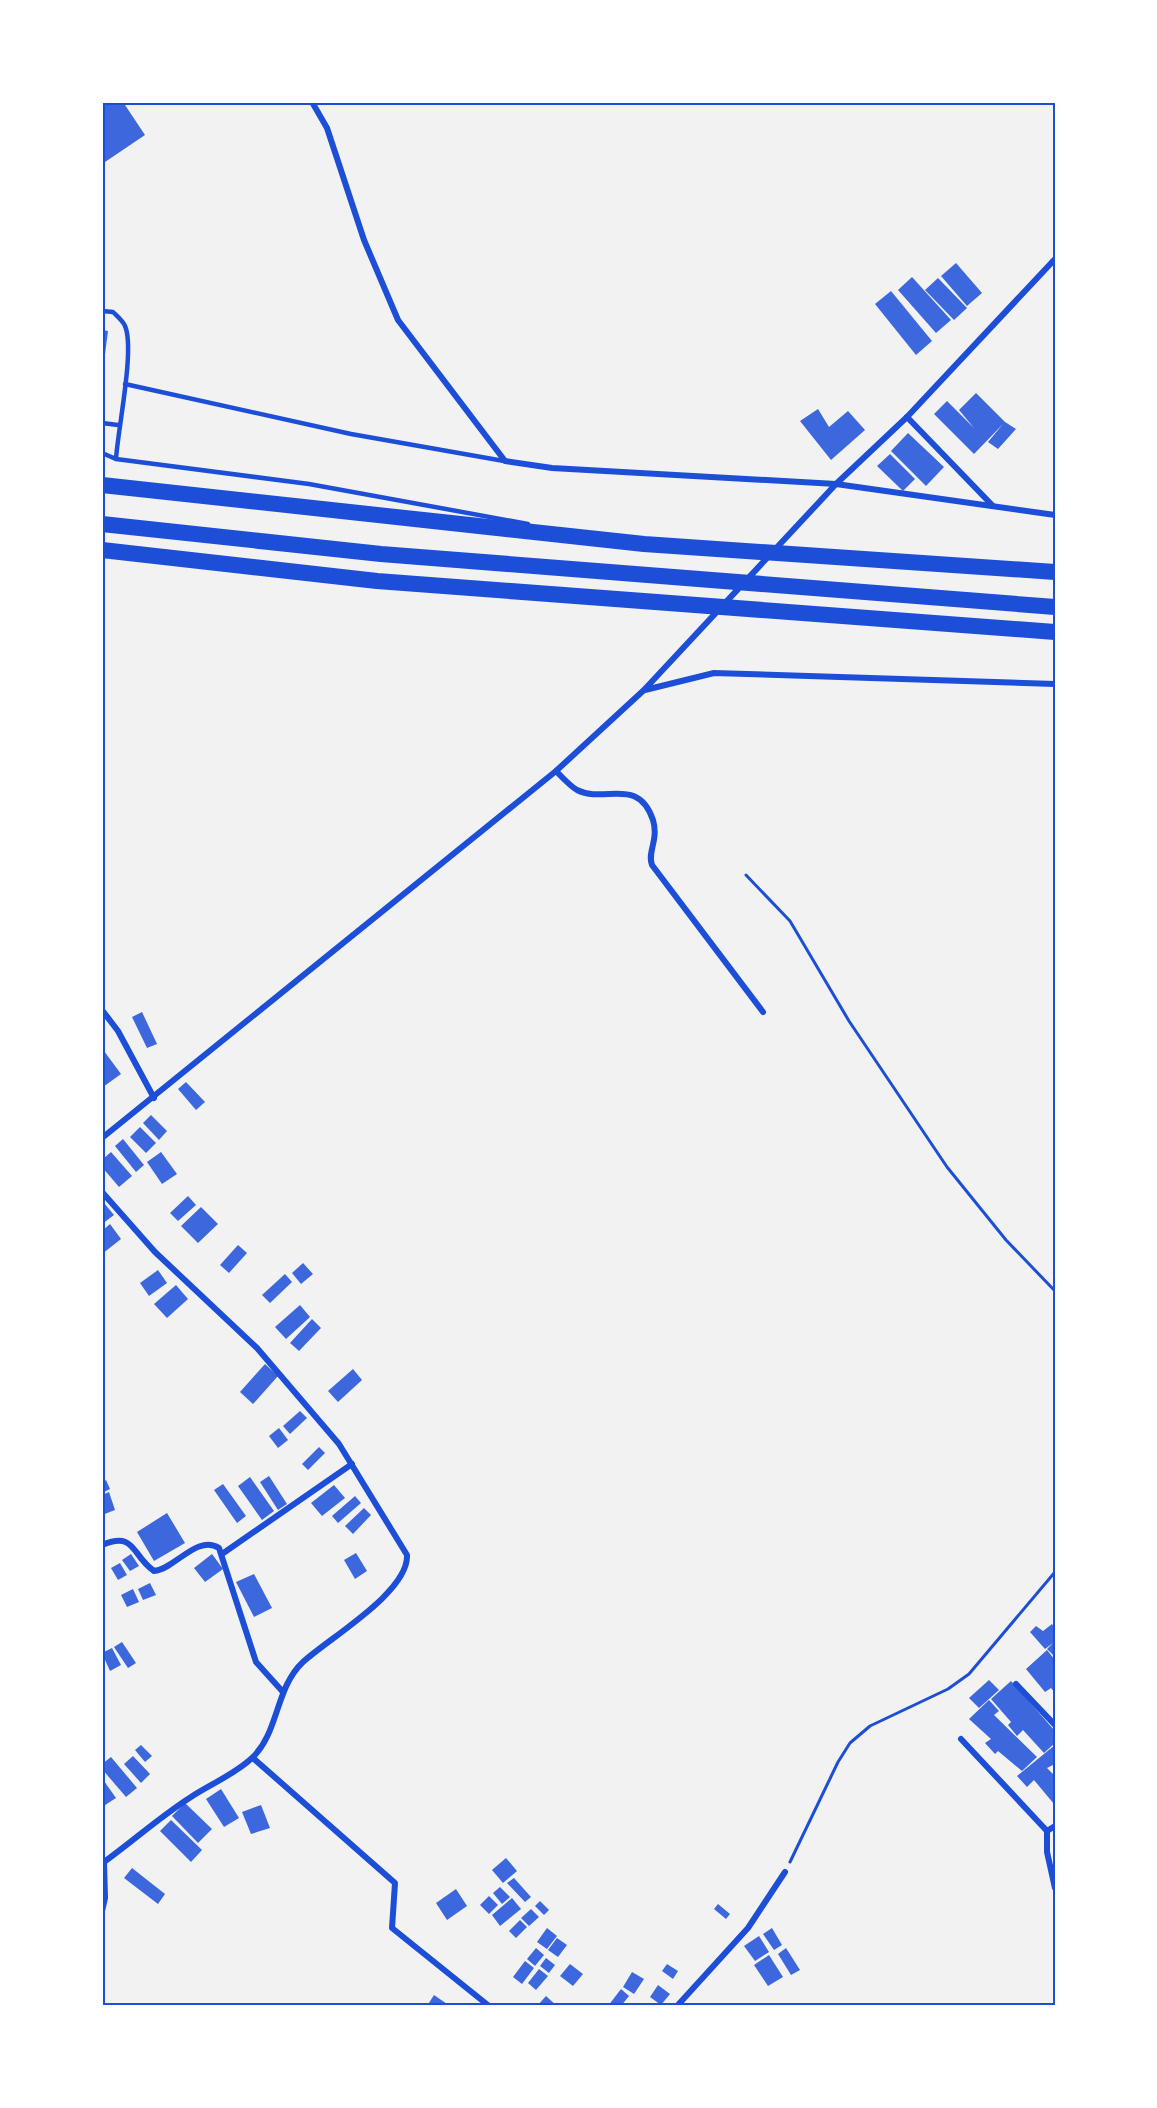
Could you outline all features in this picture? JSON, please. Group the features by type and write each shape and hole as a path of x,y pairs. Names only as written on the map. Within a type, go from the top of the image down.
{"highway":[{"path":"102,486 644,544 1055,572"},
{"path":"102,524 381,554 1055,608"},
{"path":"102,550 377,581 1055,632"}],"street":[{"path":"312,102 327,128 364,240 398,320 505,461 552,468 836,484 1055,515"},
{"path":"102,1138 556,771 644,690 836,484 907,417 1055,260"},
{"path":"907,417 993,506"},
{"path":"644,690 714,673 1055,684"},
{"path":"556,771 575,789 585,792 636,796 647,807 657,836 649,858 652,866 763,1012"},
{"path":"102,1010 118,1031 154,1098"},
{"path":"102,1192 155,1252 257,1348 339,1444 407,1555 407,1566 403,1576 372,1608 298,1667 283,1692 266,1738 253,1758 190,1797 103,1861 105,1898 102,1911"},
{"path":"222,1554 352,1464"},
{"path":"102,1545 116,1539 128,1542 154,1571 208,1544 219,1548 256,1662 283,1692"},
{"path":"1016,1684 1055,1725"},
{"path":"961,1739 1047,1831 1047,1851 1055,1888"},
{"path":"253,1758 395,1883 392,1928 489,2006"},
{"path":"1047,1831 1055,1826"},
{"path":"677,2006 748,1928 785,1872"}],"lane":[{"path":"102,310 113,312 125,325 129,351 118,425 116,459"},
{"path":"125,384 351,434 505,461"},
{"path":"102,423 118,425"},
{"path":"102,453 116,459 309,484 644,544"}],"path":[{"path":"746,875 790,921 849,1022 947,1167 1006,1240 1055,1291"},
{"path":"785,1872 838,1762 850,1743 870,1726 948,1689 969,1674 1055,1572"}],"building":[{"path":"102,102 123,102 145,135 102,164"},
{"path":"956,263 982,293 967,306 941,276"},
{"path":"912,277 951,320 936,333 898,290"},
{"path":"938,278 967,308 954,320 925,290"},
{"path":"891,291 932,341 916,355 875,304"},
{"path":"102,330 108,331 103,370 102,370"},
{"path":"976,393 1005,422 1016,429 998,449 988,442 1003,424 974,454 934,414 947,401 974,428 959,410"},
{"path":"818,409 829,427 848,411 865,430 831,460 800,421"},
{"path":"908,433 944,467 926,486 891,451"},
{"path":"890,454 915,479 903,491 877,466"},
{"path":"142,1012 157,1044 147,1048 132,1017"},
{"path":"104,1051 121,1074 103,1087 102,1053"},
{"path":"186,1082 205,1102 196,1110 178,1089"},
{"path":"151,1115 167,1131 159,1140 143,1123"},
{"path":"140,1127 156,1143 146,1153 130,1137"},
{"path":"123,1139 144,1165 136,1172 115,1146"},
{"path":"111,1152 132,1176 119,1187 102,1167 102,1160"},
{"path":"161,1152 177,1174 162,1184 147,1162"},
{"path":"188,1196 196,1205 178,1221 170,1213"},
{"path":"104,1203 114,1215 102,1224 102,1204"},
{"path":"201,1207 218,1224 198,1243 181,1226"},
{"path":"110,1224 121,1239 102,1254 102,1231"},
{"path":"238,1245 247,1253 229,1273 220,1265"},
{"path":"303,1263 313,1274 301,1284 292,1273"},
{"path":"158,1270 167,1283 149,1296 140,1283"},
{"path":"285,1274 292,1282 270,1303 262,1295"},
{"path":"176,1285 188,1299 167,1318 154,1304"},
{"path":"300,1305 310,1317 286,1339 275,1327"},
{"path":"312,1319 321,1328 299,1351 290,1343"},
{"path":"265,1364 278,1376 253,1404 240,1392"},
{"path":"353,1369 362,1380 338,1402 328,1391"},
{"path":"300,1411 307,1418 290,1434 283,1426"},
{"path":"279,1428 288,1440 278,1448 269,1436"},
{"path":"319,1447 325,1453 308,1470 302,1464"},
{"path":"269,1476 287,1504 278,1510 260,1482"},
{"path":"250,1477 274,1511 262,1520 238,1486"},
{"path":"106,1480 110,1489 102,1493 102,1482"},
{"path":"223,1484 246,1516 237,1523 214,1490"},
{"path":"334,1485 345,1498 322,1516 311,1503"},
{"path":"109,1492 115,1510 102,1515 102,1495"},
{"path":"355,1496 361,1503 338,1523 332,1516"},
{"path":"364,1508 371,1515 353,1534 345,1526"},
{"path":"167,1513 185,1543 154,1561 137,1532"},
{"path":"356,1553 367,1571 355,1579 344,1560"},
{"path":"131,1554 139,1566 130,1571 122,1560"},
{"path":"212,1554 223,1569 205,1582 194,1568"},
{"path":"120,1563 127,1575 118,1580 111,1568"},
{"path":"254,1574 272,1608 254,1617 236,1582"},
{"path":"150,1583 156,1595 143,1600 138,1589"},
{"path":"133,1589 139,1602 127,1607 121,1595"},
{"path":"1052,1624 1055,1628 1055,1657 1047,1649 1053,1643 1045,1649 1030,1632 1036,1626 1043,1631"},
{"path":"122,1642 136,1663 128,1668 114,1647"},
{"path":"112,1648 121,1665 110,1671 102,1653"},
{"path":"1047,1650 1055,1660 1055,1693 1051,1688 1045,1692 1026,1669"},
{"path":"989,1680 999,1690 979,1708 969,1698"},
{"path":"1011,1681 1055,1731 1055,1743 1044,1753 1023,1730 1017,1736 1008,1725 1011,1722 991,1699"},
{"path":"989,1700 999,1711 994,1715 1037,1757 1022,1771 998,1751 995,1754 985,1743 991,1739 969,1719"},
{"path":"141,1745 152,1756 145,1762 135,1750"},
{"path":"1055,1745 1055,1764 1047,1768 1055,1776 1054,1804 1034,1780 1027,1787 1017,1776"},
{"path":"133,1756 150,1774 141,1783 124,1764"},
{"path":"111,1757 137,1788 126,1797 102,1769 102,1764"},
{"path":"104,1781 116,1798 102,1807 102,1782"},
{"path":"221,1789 239,1818 224,1827 206,1799"},
{"path":"185,1803 212,1829 198,1843 172,1816"},
{"path":"261,1805 270,1828 251,1834 242,1812"},
{"path":"171,1820 202,1850 191,1862 160,1831"},
{"path":"506,1858 517,1871 503,1883 492,1870"},
{"path":"132,1868 165,1894 158,1904 124,1878"},
{"path":"514,1878 531,1897 525,1902 507,1883"},
{"path":"500,1887 510,1897 502,1904 493,1893"},
{"path":"456,1889 467,1906 447,1920 436,1903"},
{"path":"489,1896 498,1905 489,1914 480,1905"},
{"path":"512,1898 521,1909 500,1926 492,1915"},
{"path":"540,1901 549,1910 544,1915 535,1906"},
{"path":"718,1904 730,1914 726,1919 714,1909"},
{"path":"531,1909 539,1917 529,1926 521,1918"},
{"path":"520,1920 527,1927 516,1938 509,1931"},
{"path":"547,1928 557,1936 547,1949 537,1942"},
{"path":"772,1928 782,1945 774,1950 763,1934"},
{"path":"759,1936 769,1952 755,1961 744,1946"},
{"path":"557,1938 567,1945 558,1957 548,1950"},
{"path":"536,1948 544,1955 535,1966 527,1959"},
{"path":"786,1948 800,1970 791,1975 778,1954"},
{"path":"769,1955 783,1977 768,1986 754,1965"},
{"path":"546,1958 555,1965 549,1973 540,1966"},
{"path":"525,1961 534,1968 522,1984 513,1977"},
{"path":"570,1964 583,1974 573,1986 560,1976"},
{"path":"667,1964 678,1971 673,1979 662,1971"},
{"path":"539,1969 548,1976 536,1990 528,1983"},
{"path":"632,1972 644,1979 634,1994 623,1987"},
{"path":"658,1985 670,1994 661,2005 650,1997"},
{"path":"621,1989 629,1996 621,2006 608,2006"},
{"path":"434,1995 450,2006 427,2006"},
{"path":"546,1996 557,2006 537,2006"}]}
